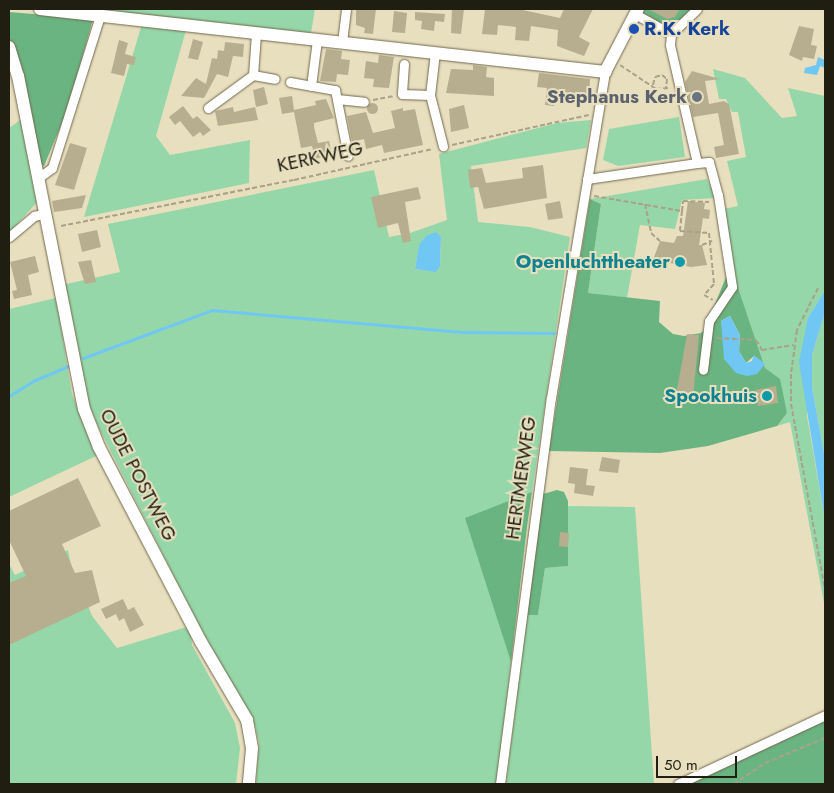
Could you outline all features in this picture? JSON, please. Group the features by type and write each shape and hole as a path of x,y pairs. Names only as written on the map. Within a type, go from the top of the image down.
{"street":[{"path":"40,9 605,72"},
{"path":"342,42 346,9"},
{"path":"697,9 671,34 670,45 697,163"},
{"name":"HERTMERWEG","path":"500,784 551,398 587,179 600,117 605,72 636,11 671,34"},
{"path":"38,178 52,168 100,16"},
{"path":"252,75 256,34"},
{"path":"311,86 317,40"},
{"name":"OUDE POSTWEG","path":"9,47 18,76 43,214 84,409 99,448 201,642 247,720 252,748 249,784"},
{"path":"435,52 430,95 443,146"},
{"path":"404,64 402,94 430,95"},
{"path":"208,108 252,75 274,79"},
{"path":"290,82 335,90 348,156"},
{"path":"337,99 364,102"},
{"path":"587,179 709,162 719,200 732,287 719,303 709,321 703,370"},
{"path":"9,236 34,216 43,214"},
{"path":"678,784 825,715"}],"path":[{"path":"628,70 653,85 662,90 667,85 667,79 656,76 653,85"},
{"path":"364,102 402,94"},
{"name":"KERKWEG","path":"46,229 294,180 589,115 600,117"},
{"path":"585,195 682,211"},
{"path":"719,200 706,203 683,201 680,231 709,233 714,284 704,295 719,303"},
{"path":"645,204 651,233 660,241"},
{"path":"702,245 711,241"},
{"path":"818,288 808,304 794,345 791,404 825,590"},
{"path":"717,338 756,340 762,350 794,345"},
{"path":"734,784 764,763 825,738"}],"green space":[{"path":"106,9 315,9 311,33 108,12"},
{"path":"641,9 704,9 670,28 640,11"},
{"path":"9,12 93,19 67,111 44,166 40,164 23,76 9,38"},
{"path":"142,24 186,30 156,136 170,155 250,140 249,183 84,217"},
{"path":"713,69 745,78 782,118 797,116 788,88 825,96 825,290 808,318 807,416 825,521 825,608 790,422 777,426 787,413 765,368 733,276 724,209 738,206 727,161 746,157 738,112 732,112 726,99 719,99"},
{"path":"679,117 685,157 618,166 603,160 609,129"},
{"path":"23,118 37,202 9,233 9,128"},
{"path":"591,120 586,148 471,166 478,222 530,227 570,237 532,492 502,505 502,625 511,662 497,784 256,784 259,743 255,726 195,618 95,420 83,391 62,285 120,272 108,224 374,170 389,237 410,233 447,220 439,154 557,123","holes":["441,237 440,266 428,270 415,269 419,245"]},
{"path":"707,179 716,198 682,200 675,229 640,225 627,298 588,293 601,204 590,199"},
{"path":"590,199 601,204 588,293 660,301 659,322 673,334 684,336 701,333 705,329 726,277 734,276 765,368 780,379 787,413 777,426 708,446 660,453 549,451","holes":["730,316 740,335 739,351 746,363 754,356 747,376 723,331 721,321"]},
{"path":"56,298 72,394 96,456 9,497 9,309"},
{"path":"825,312 825,459 812,387 812,355"},
{"path":"557,490 564,492 568,501 568,566 545,568 538,615 527,615 543,494"},
{"path":"532,492 527,527 511,662 465,518"},
{"path":"568,506 635,507 654,784 506,784 527,615 538,615 545,568 568,566"},
{"path":"68,550 73,575 77,577 92,616 117,648 190,626 192,645 235,723 240,748 236,784 9,784 9,564 15,575"},
{"path":"825,721 825,784 688,784 755,752"}],"water":[{"path":"818,57 825,60 825,68 820,66 817,75 804,73 805,68 816,65"},
{"path":"436,232 441,237 440,266 436,272 415,269 419,245 426,236"},
{"path":"825,290 825,312 812,355 812,387 825,459 825,521 799,362 808,318"},
{"path":"730,316 740,335 739,351 746,363 752,361 754,355 765,364 757,374 747,376 736,373 724,359 721,321"}],"building":[{"path":"356,9 376,9 373,34 364,33 365,28 356,25"},
{"path":"452,9 464,9 461,34 451,33"},
{"path":"485,9 518,9 560,18 564,9 593,9 579,37 590,43 584,56 557,46 558,30 531,26 529,41 515,40 516,27 498,25 497,35 482,34"},
{"path":"648,9 680,9 675,17 667,19"},
{"path":"394,11 407,13 405,33 392,32"},
{"path":"415,12 445,14 444,22 435,21 434,31 421,29 422,21 415,20"},
{"path":"799,26 814,29 811,45 817,46 814,59 803,57 802,61 789,55"},
{"path":"193,39 203,42 198,60 188,58"},
{"path":"119,40 128,43 125,54 136,57 134,65 127,64 124,76 111,73"},
{"path":"225,42 244,44 243,57 233,56 228,77 217,74 204,98 181,96 196,78 206,84 212,58 217,59 218,50 224,51"},
{"path":"326,49 342,51 341,59 350,60 348,75 337,74 336,82 320,81"},
{"path":"379,55 394,57 389,88 373,87 374,79 364,78 366,61 378,63"},
{"path":"473,65 487,67 486,77 494,78 494,96 446,93 451,69 473,70"},
{"name":"Stephanus Kerk","path":"692,71 720,79 705,81 709,104 724,101 729,104 739,154 716,158 714,147 724,145 718,113 693,117 685,82"},
{"path":"539,73 590,79 589,99 583,102 575,101 575,96 556,93 554,106 545,105 547,88 537,87"},
{"path":"264,87 268,104 256,107 253,90"},
{"path":"292,96 294,110 316,105 315,101 326,99 334,118 314,123 314,127 318,143 329,141 332,155 315,159 312,146 301,148 294,112 282,114 279,98"},
{"path":"372,102 378,108 372,114 366,108"},
{"path":"464,105 469,128 451,132 449,109"},
{"path":"183,106 193,119 197,116 211,130 203,136 200,132 193,137 180,121 175,125 169,117"},
{"path":"233,107 234,112 255,107 258,120 218,126 215,111"},
{"path":"403,108 403,111 415,109 423,145 384,153 382,145 366,149 364,139 352,142 347,116 366,112 373,133 395,128 391,111"},
{"path":"70,143 87,148 74,190 55,185"},
{"path":"543,165 547,198 484,209 478,187 470,188 468,170 482,168 486,183 523,178 522,168"},
{"path":"418,187 421,199 405,202 411,241 403,243 398,223 378,228 371,197"},
{"path":"86,195 82,208 54,212 52,201"},
{"path":"560,201 563,218 548,220 545,204"},
{"path":"688,201 705,203 704,209 710,210 709,219 703,218 699,245 702,245 707,265 691,267 653,260 660,241 674,243 677,236 683,236"},
{"path":"97,230 101,247 82,252 78,234"},
{"path":"35,256 39,272 28,275 32,295 14,299 12,291 17,290 10,262"},
{"path":"91,260 96,282 85,284 78,262"},
{"path":"687,334 699,335 693,397 676,395"},
{"name":"Spookhuis","path":"776,386 778,403 758,406 755,390"},
{"path":"602,457 620,460 618,473 599,471"},
{"path":"570,467 588,469 586,485 595,486 593,496 574,493 575,484 568,483"},
{"path":"78,478 101,526 62,544 75,573 92,570 100,602 9,645 9,583 26,576 9,540 9,511"},
{"path":"560,532 569,533 568,547 559,546"},
{"path":"123,599 128,610 134,607 144,625 130,632 124,618 119,621 116,614 106,619 101,609"}],"waterway":[{"path":"83,358 212,310 465,332 554,333"},
{"path":"9,396 33,381 68,366"}],"place":[{"name":"R.K. Kerk","path":"634,29"},
{"name":"Stephanus Kerk","path":"697,97"},
{"name":"Openluchttheater","path":"680,262"},
{"name":"Spookhuis","path":"767,396"}]}
